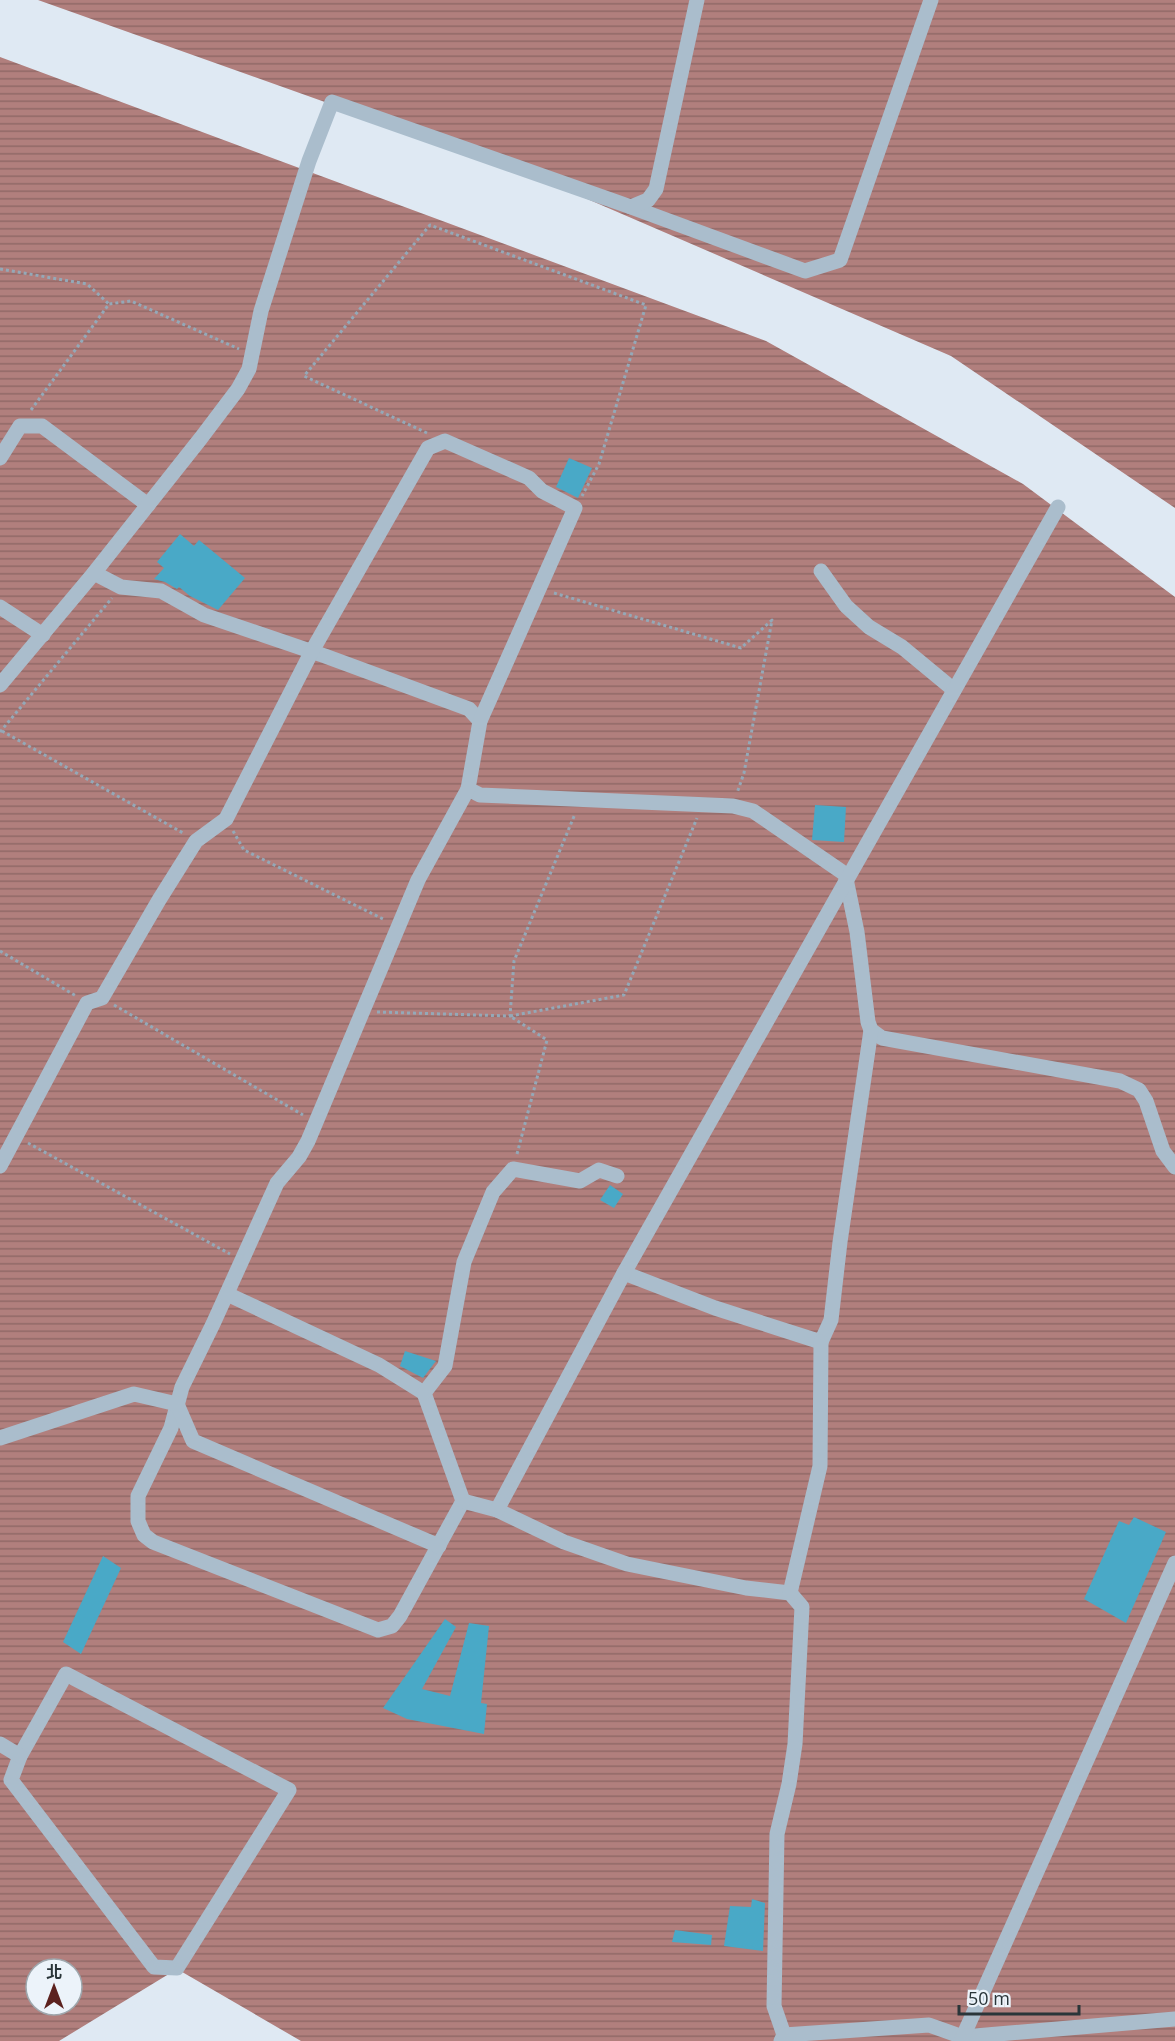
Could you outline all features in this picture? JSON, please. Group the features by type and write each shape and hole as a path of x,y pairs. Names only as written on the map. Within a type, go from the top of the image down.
{"lane":[{"path":"631,207 648,200 656,189 697,0"},
{"path":"0,685 94,573 238,389 249,369 261,311 307,167 332,102 805,271 840,260 931,0"},
{"path":"0,458 20,426 42,426 148,505"},
{"path":"0,1166 87,1003 102,998 196,841 226,819 312,651 428,448 446,441 529,477 542,491 574,508 480,721 468,789 418,880 316,1123 299,1157 277,1183 182,1387 171,1428 138,1496 138,1521 144,1535 153,1542 378,1630 392,1626 400,1616 463,1501 424,1393 379,1365 227,1294"},
{"path":"497,1510 624,1273 1058,507"},
{"path":"821,572 846,606 869,627 902,647 954,690"},
{"path":"94,573 121,587 161,591 204,615 312,651 469,709 480,721"},
{"path":"0,607 43,634"},
{"path":"468,789 480,795 733,806 753,811 845,874 857,932 868,1022 871,1030 831,1320 821,1342 820,1466 790,1593"},
{"path":"871,1030 882,1038 1120,1081 1139,1090 1146,1101 1163,1151 1175,1167"},
{"path":"424,1393 445,1366 464,1262 493,1192 513,1169 580,1181 599,1170 617,1176"},
{"path":"624,1273 715,1308 821,1342"},
{"path":"0,1437 134,1394 177,1404"},
{"path":"177,1404 193,1441 439,1546"},
{"path":"463,1501 497,1510 564,1542 627,1564 746,1588 790,1593 802,1607 795,1744 789,1784 777,1834 774,2006 783,2038 929,2025 962,2039 1175,2019"},
{"path":"962,2039 1175,1563"},
{"path":"66,1674 289,1790 177,1968 154,1966 11,1780 20,1755 66,1674"},
{"path":"0,1744 20,1755"}],"path":[{"path":"446,441 304,376 430,225 646,305 599,464 574,508"},
{"path":"0,269 87,284 109,304"},
{"path":"20,426 109,304 131,301 252,355"},
{"path":"121,587 1,732 196,841"},
{"path":"539,588 741,648 772,620 744,773 733,806"},
{"path":"510,1016 514,961 581,799"},
{"path":"363,1011 510,1016 624,995 702,805"},
{"path":"226,819 244,850 399,926"},
{"path":"0,951 87,1003"},
{"path":"102,998 316,1123"},
{"path":"510,1016 546,1040 513,1169"},
{"path":"16,1136 242,1260"}],"shaded area":[{"path":"38,0 1175,0 1175,508 951,356 541,179"},
{"path":"0,57 766,341 1023,484 1175,597 1175,2041 301,2041 177,1969 59,2041 0,2041"}],"building":[{"path":"569,458 592,468 578,498 556,487"},
{"path":"180,534 194,546 199,540 245,578 218,610 190,596 179,587 177,589 154,579 164,568 157,562"},
{"path":"815,805 846,807 844,842 812,840"},
{"path":"610,1185 623,1194 614,1208 600,1200"},
{"path":"405,1351 436,1361 423,1378 400,1366"},
{"path":"1134,1517 1166,1532 1126,1623 1084,1599 1119,1521 1129,1525"},
{"path":"103,1556 121,1568 81,1654 63,1642"},
{"path":"445,1619 456,1627 422,1689 450,1696 469,1623 489,1626 481,1703 487,1704 484,1734 407,1719 383,1708"},
{"path":"752,1899 765,1903 763,1951 724,1946 730,1906 751,1907"},
{"path":"675,1930 712,1935 711,1945 672,1942"}]}
